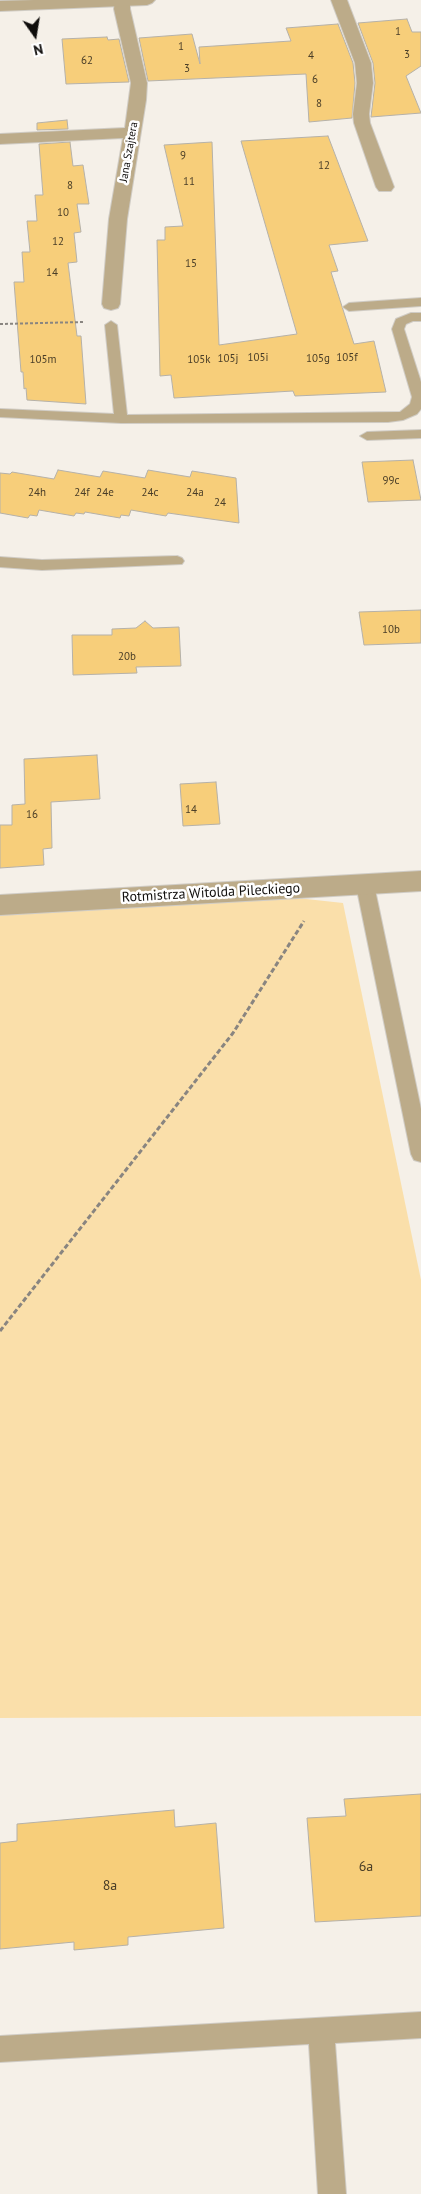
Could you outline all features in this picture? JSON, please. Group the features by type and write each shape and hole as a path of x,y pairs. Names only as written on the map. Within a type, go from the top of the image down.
{"street":[{"path":"0,6 147,0"},
{"path":"339,0 363,63 366,83 361,114 362,123 385,187"},
{"name":"Jana Szajtera","path":"111,304 118,219 138,100 139,83 122,9 122,1"},
{"path":"0,140 132,133"},
{"name":"Rotmistrza Witolda Pileckiego","path":"0,905 421,881"}],"lane":[{"path":"349,307 421,302"},
{"path":"0,413 121,418 388,418 403,416 412,411 417,405 418,398 398,329 401,322 411,317 421,316"},
{"path":"111,325 121,418"},
{"path":"367,436 421,434"},
{"path":"0,562 42,565 176,561"},
{"path":"365,885 421,1154"},
{"path":"0,2049 421,2025"},
{"path":"321,2031 332,2194"}],"path":[{"path":"0,324 101,322 111,325"},
{"path":"0,1331 232,1033 326,887"}],"shaded area":[{"path":"297,898 343,903 421,1280 421,1716 0,1718 0,913"}],"building":[{"path":"407,19 412,32 421,32 421,66 406,76 421,113 371,117 375,83 373,63 358,23"},
{"path":"338,24 353,63 355,83 352,118 309,122 306,74 148,81 139,38 192,34 200,64 199,47 291,41 286,28"},
{"path":"107,37 108,40 119,39 129,82 66,84 62,39"},
{"path":"67,120 68,129 37,130 37,123"},
{"path":"328,136 368,241 329,245 338,271 331,272 354,344 374,341 386,392 295,396 293,391 174,398 171,375 160,376 157,240 165,240 165,227 183,226 164,145 212,142 219,345 297,334 241,141"},
{"path":"70,142 73,166 83,165 89,204 77,204 81,232 74,233 77,262 68,263 77,336 81,336 86,404 27,400 23,372 21,372 14,282 24,282 22,252 30,252 27,221 37,221 35,195 43,195 39,144"},
{"path":"413,460 421,500 368,502 362,462"},
{"path":"58,470 100,477 103,471 145,478 148,470 190,477 192,471 236,478 239,523 168,513 166,516 131,510 129,516 121,515 120,518 85,512 84,514 76,513 74,516 39,510 37,516 30,515 28,518 0,513 0,473 10,474 12,472 54,479"},
{"path":"421,610 421,643 364,645 359,612"},
{"path":"145,621 153,628 179,627 181,666 136,667 137,673 73,675 72,635 112,635 112,629 136,628"},
{"path":"97,755 100,799 51,802 52,848 43,849 44,865 0,868 0,825 12,825 12,805 25,804 24,759"},
{"path":"216,782 220,824 183,826 180,784"},
{"path":"421,1794 421,1916 315,1922 307,1818 346,1816 344,1799"},
{"path":"174,1810 175,1827 216,1823 224,1928 128,1937 128,1945 74,1950 74,1942 0,1949 0,1843 17,1841 17,1824"}]}
